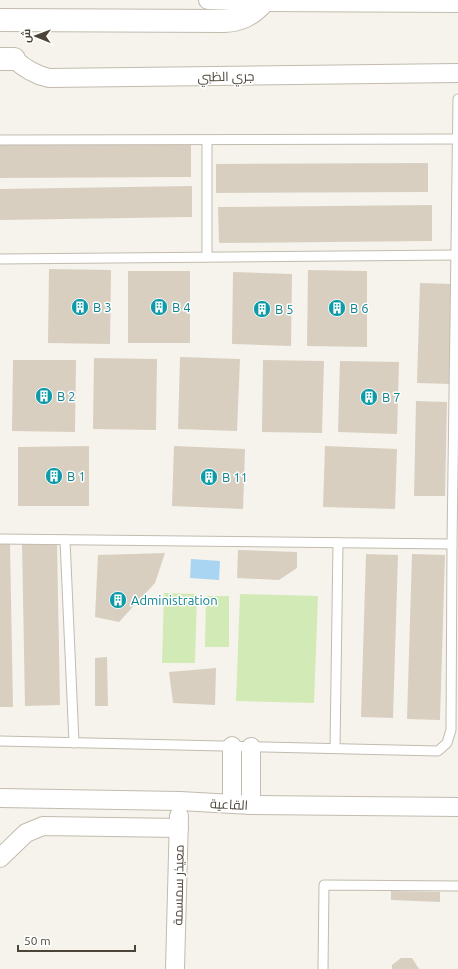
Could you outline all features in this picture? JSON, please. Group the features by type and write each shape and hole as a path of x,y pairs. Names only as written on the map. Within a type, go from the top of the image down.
{"street":[{"path":"208,0 263,2 458,3"},
{"path":"0,20 224,21 246,17 263,2"},
{"name":"جري الظبي","path":"7,59 30,72 49,78 458,73"},
{"path":"232,746 232,804"},
{"path":"251,747 251,805"},
{"name":"القاعية","path":"0,798 180,801 251,805 458,807"},
{"name":"معيذر سمسمة","path":"176,969 180,801"},
{"path":"0,858 26,833 43,826 179,828"}],"lane":[{"path":"0,741 438,751 447,743 451,730 458,99"},
{"path":"0,140 457,140"},
{"path":"207,140 208,257"},
{"path":"0,259 456,255"},
{"path":"0,539 452,544"},
{"path":"65,540 74,743"},
{"path":"334,748 338,543"},
{"path":"323,969 324,885 458,886"}],"green space":[{"path":"164,593 197,594 195,663 162,663"},
{"path":"240,594 318,596 314,703 236,701"},
{"path":"206,596 229,596 229,647 205,647"}],"water":[{"path":"191,559 220,561 219,580 190,578"}],"building":[{"path":"0,145 191,145 191,177 0,178"},
{"path":"428,163 428,192 216,193 216,164"},
{"path":"192,186 192,217 0,220 0,189"},
{"path":"432,205 432,241 219,243 218,207"},
{"name":"B 3","path":"49,269 111,270 110,344 48,343"},
{"name":"B 6","path":"308,270 367,271 367,347 307,346"},
{"name":"B 4","path":"128,271 190,271 190,343 128,343"},
{"name":"B 5","path":"233,272 292,274 291,346 232,344"},
{"path":"420,283 453,284 450,384 417,383"},
{"path":"180,357 240,359 237,431 178,429"},
{"path":"94,358 157,359 156,430 93,429"},
{"name":"B 2","path":"13,360 76,360 75,432 12,431"},
{"path":"263,360 324,361 322,433 262,432"},
{"name":"B 7","path":"340,361 399,362 397,434 338,432"},
{"path":"416,401 447,402 445,496 414,496"},
{"name":"B 1","path":"89,446 89,506 18,506 18,447"},
{"name":"B 11","path":"174,446 245,449 243,509 172,506"},
{"path":"325,446 397,449 395,509 323,507"},
{"path":"57,541 60,705 25,706 22,542"},
{"path":"0,544 10,544 13,707 0,707"},
{"path":"238,550 297,552 297,568 279,580 237,578"},
{"name":"Administration","path":"165,553 155,583 119,622 95,617 98,555"},
{"path":"366,554 398,555 393,718 361,717"},
{"path":"412,554 445,555 440,720 407,719"},
{"path":"107,657 108,706 95,706 95,658"},
{"path":"216,668 215,705 173,703 169,672"},
{"path":"391,891 440,892 440,902 391,900"},
{"path":"401,958 412,958 419,969 392,969 392,965"}],"place":[{"name":"B 3","path":"80,307"},
{"name":"B 4","path":"159,307"},
{"name":"B 6","path":"337,308"},
{"name":"B 5","path":"262,309"},
{"name":"B 2","path":"44,396"},
{"name":"B 7","path":"369,397"},
{"name":"B 1","path":"54,476"},
{"name":"B 11","path":"209,477"},
{"name":"Administration","path":"118,600"}]}
